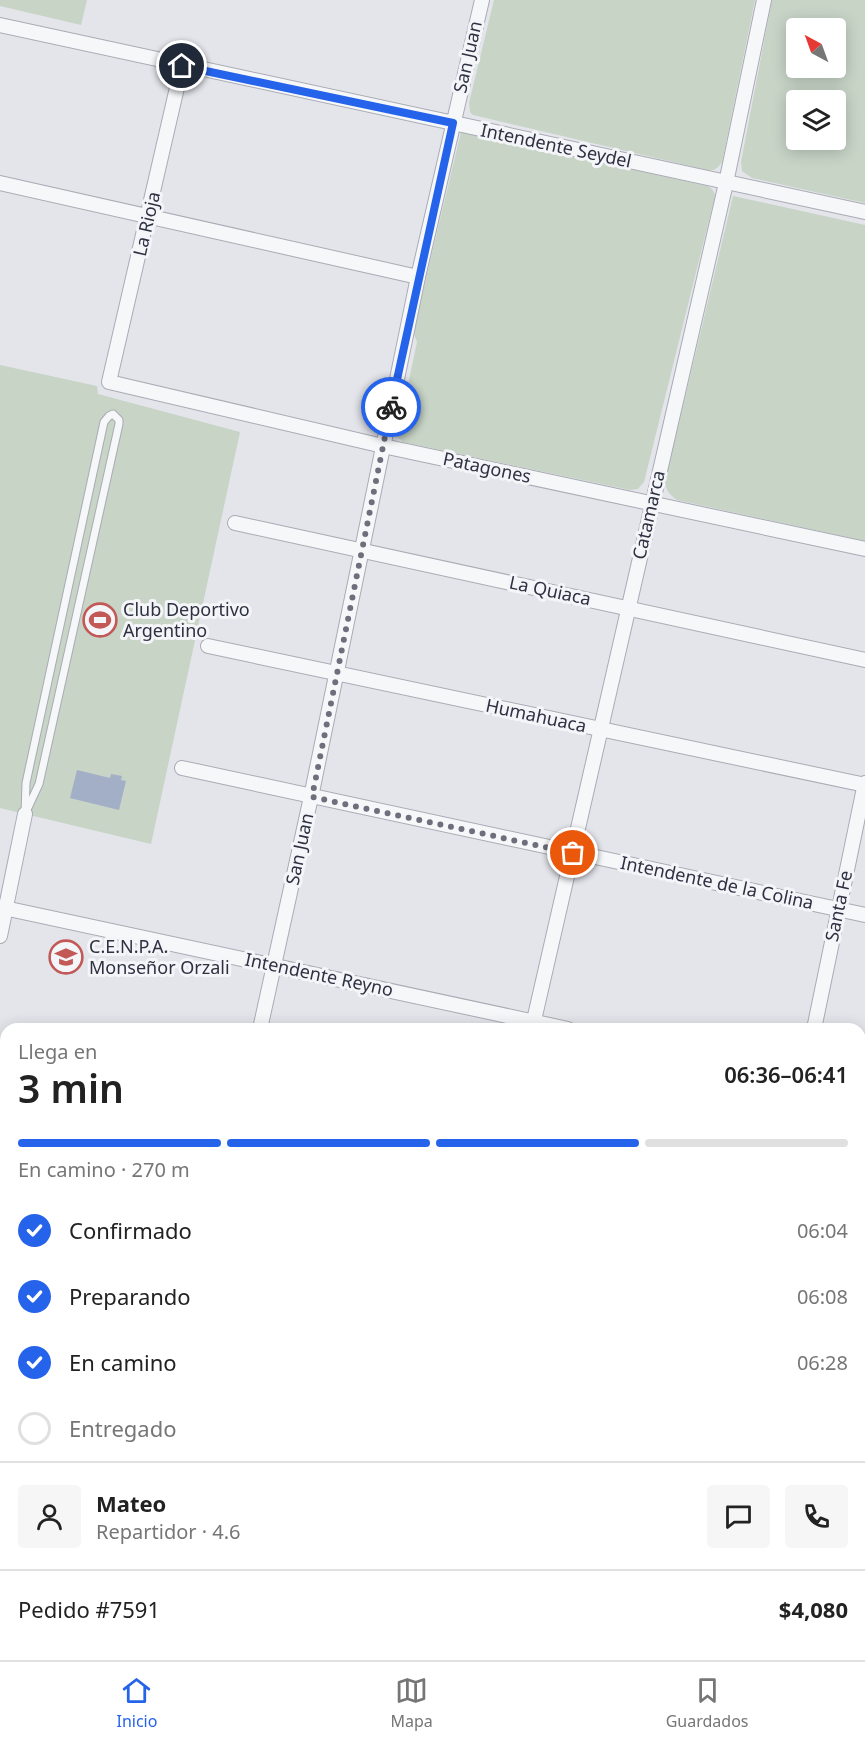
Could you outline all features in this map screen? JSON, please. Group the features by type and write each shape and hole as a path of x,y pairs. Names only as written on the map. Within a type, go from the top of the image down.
{"street":[{"name":"San Juan","path":"261,1023 312,797 360,551 418,277 482,0"},
{"name":"Catamarca","path":"534,1023 726,183 764,0"},
{"name":"Intendente Seydel","path":"0,25 865,212"},
{"name":"La Rioja","path":"109,382 149,217 182,66"},
{"path":"0,183 418,277"},
{"name":"Patagones","path":"109,382 383,446 865,549"},
{"name":"La Quiaca","path":"235,523 865,660"},
{"name":"Humahuaca","path":"208,646 865,784"},
{"name":"Intendente de la Colina","path":"182,768 865,915"},
{"name":"Santa Fe","path":"815,1023 865,784"},
{"path":"0,936 3,907 26,814"},
{"name":"Intendente Reyno","path":"3,907 275,965 520,1023"}],"lane":[{"path":"113,414 119,420 119,424 39,784 26,814 26,783 104,422 113,414"},
{"path":"57,641 70,644"}],"green space":[{"path":"0,0 87,0 81,25 0,6"},
{"path":"494,0 755,0 721,164 714,169 707,170 473,115 470,112 469,103"},
{"path":"772,0 865,0 865,203 752,178 742,171 741,162"},
{"path":"461,132 707,186 713,191 715,196 644,482 638,489 630,490 403,442 397,437 417,342 413,332"},
{"path":"733,196 865,225 865,541 677,500 666,488 665,482"},
{"name":"Club Deportivo Argentino","path":"0,365 97,386 98,394 240,432 151,844 0,808"}],"water":[{"path":"77,770 110,778 111,774 122,776 121,780 126,781 119,810 70,798"}],"way so far":[{"path":"391,407 312,797 573,853"}],"place":[{"name":"Club Deportivo Argentino","path":"100,620"},
{"name":"C.E.N.P.A. Monseñor Orzali","path":"66,957"}],"route":[{"path":"182,66 453,123 391,407"}]}
